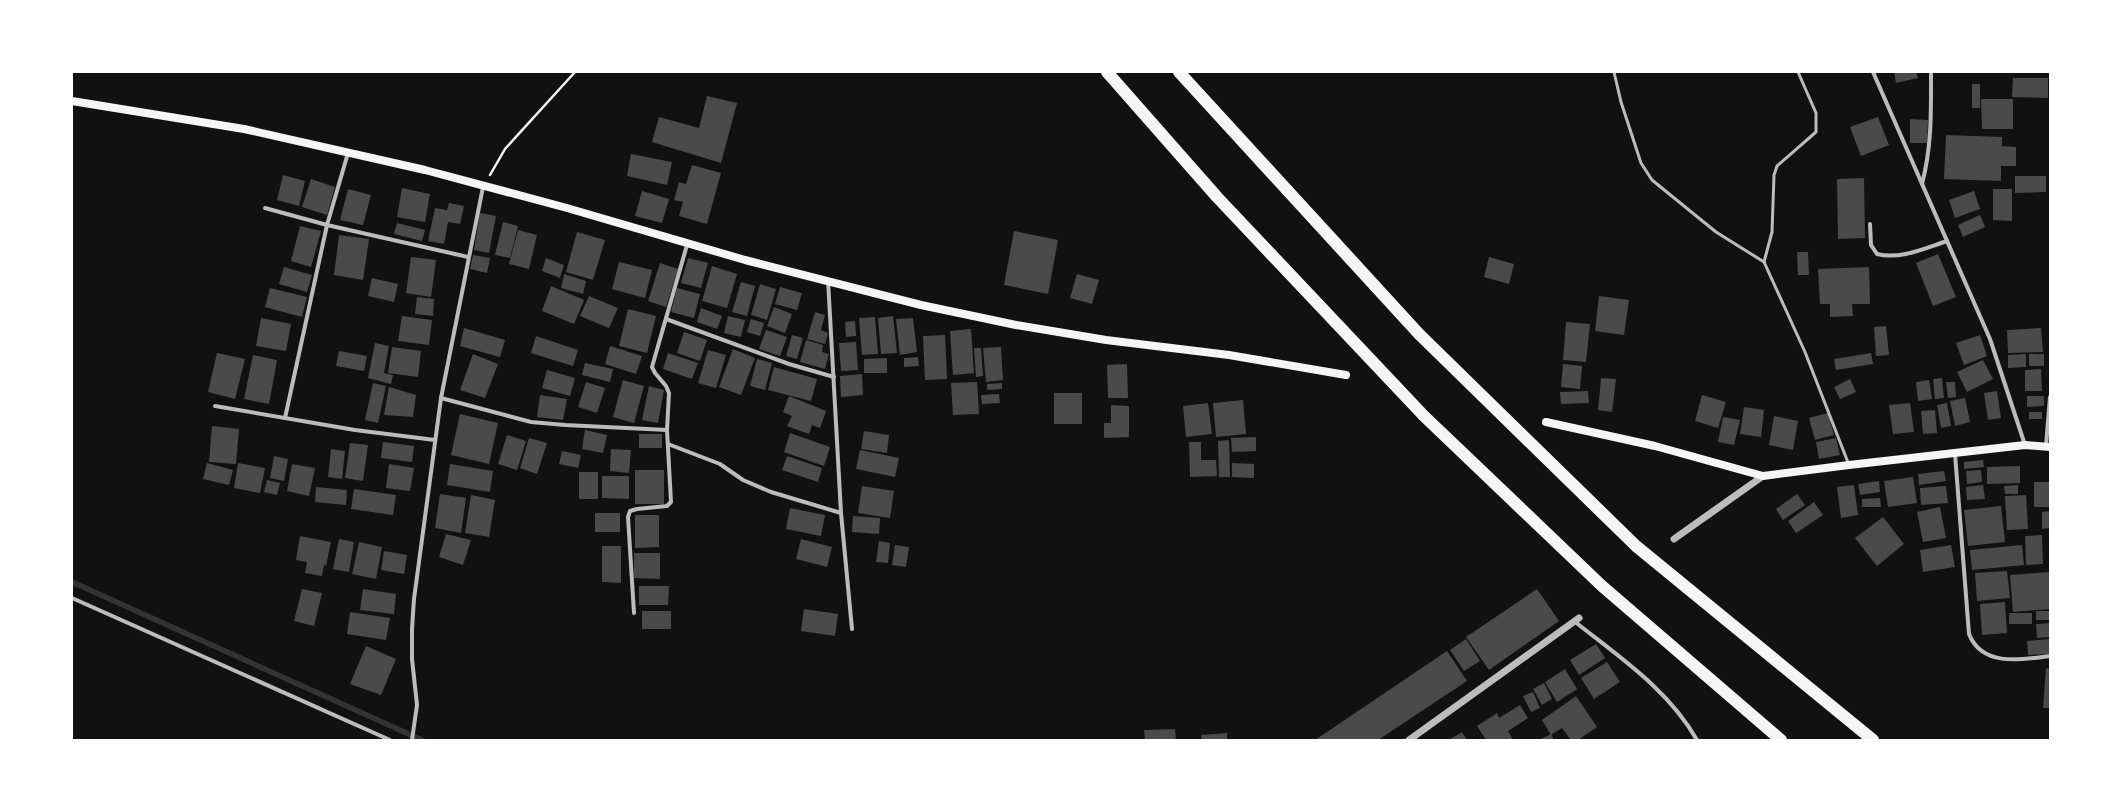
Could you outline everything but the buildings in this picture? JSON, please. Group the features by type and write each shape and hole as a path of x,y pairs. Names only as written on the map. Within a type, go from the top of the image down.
{"highway":[{"path":"1107,72 1217,197 1424,416 1602,586 1781,740"},
{"path":"1179,72 1419,334 1630,540 1873,740"}],"main road":[{"path":"72,101 244,129 425,170 483,187 567,208 687,245 921,304 1016,325 1106,340 1229,355 1346,376"},
{"path":"1546,422 1655,446 1763,476 1849,464 1955,454 2025,445 2048,447"}],"street":[{"path":"1873,72 1990,339 2025,445"},
{"path":"1922,184 1929,159 1931,72"},
{"path":"285,418 327,226 348,153"},
{"path":"412,740 417,705 412,659 412,629 435,440 441,398 483,187"},
{"path":"265,208 327,226 468,258"},
{"path":"1870,224 1871,245 1877,254 1886,256 1908,253 1947,241"},
{"path":"634,613 628,517 630,511 668,506 671,502 667,430 669,393 666,386 652,367 687,245"},
{"path":"828,280 841,513 852,629"},
{"path":"666,319 789,364 834,377"},
{"path":"2048,447 2050,397"},
{"path":"441,398 531,422 667,430"},
{"path":"215,406 435,440"},
{"path":"668,444 720,464 742,480 771,492 841,513"},
{"path":"1955,454 1969,634 1972,642 1980,651 1997,658 2011,660 2050,656"},
{"path":"1674,539 1763,476"},
{"path":"72,598 390,740"},
{"path":"1409,740 1577,620 1652,683 1677,708 1697,740"}],"lane":[{"path":"1614,72 1621,102 1641,163 1652,180 1716,232 1764,262 1805,352 1849,464"},
{"path":"1764,262 1772,232 1774,175 1777,166 1816,132 1816,113 1798,72"}],"path":[{"path":"483,187 505,149 574,72"}],"waterway":[{"path":"72,582 422,740"}]}
